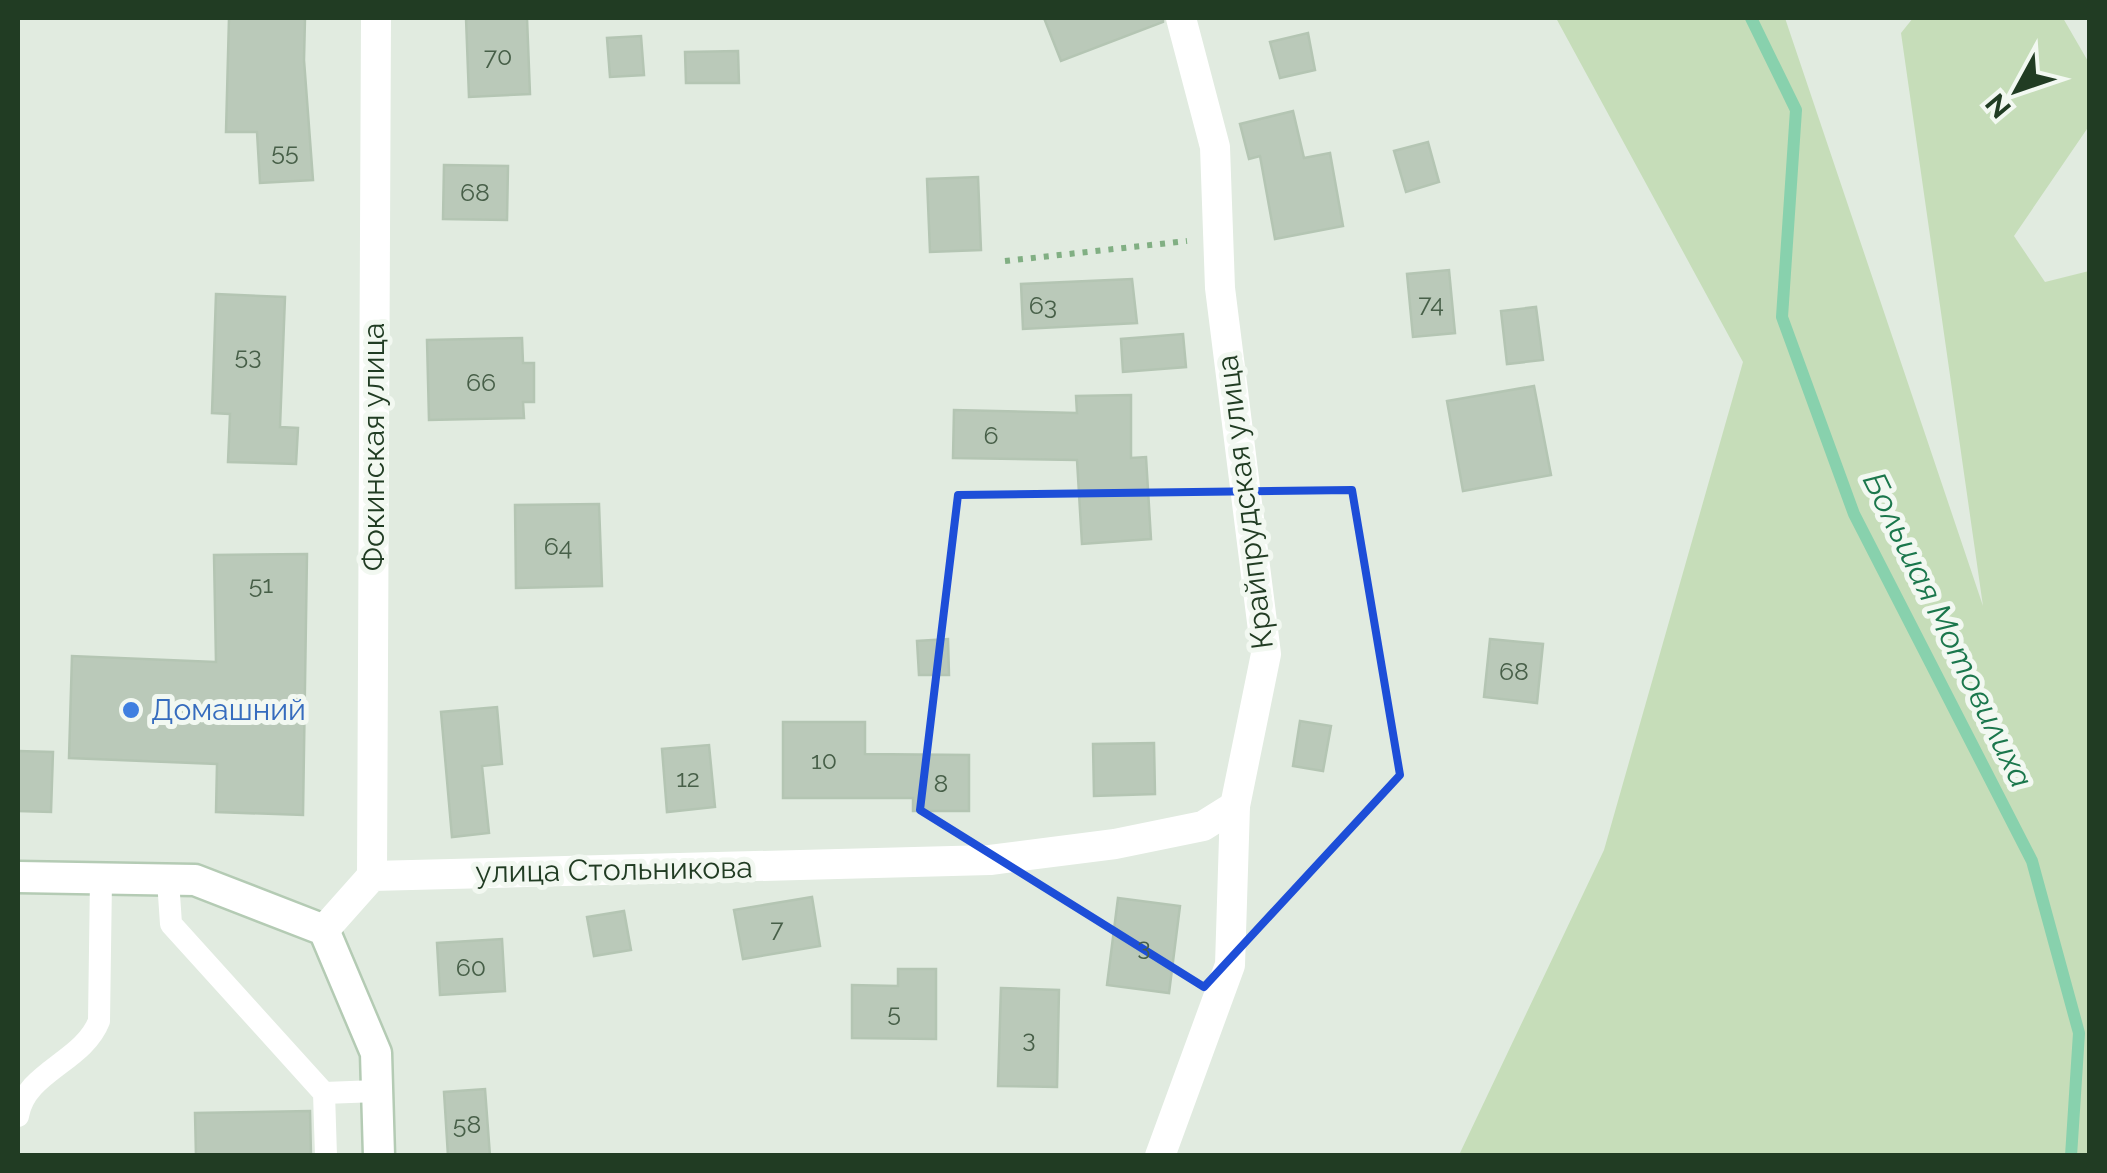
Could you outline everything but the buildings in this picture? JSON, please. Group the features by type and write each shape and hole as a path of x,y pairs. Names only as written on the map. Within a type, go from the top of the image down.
{"street":[{"name":"Фокинская улица","path":"372,876 376,18"},
{"name":"Крайпрудская улица","path":"1160,1156 1230,965 1235,806 1266,654 1220,288 1216,147 1181,18"},
{"name":"улица Стольникова","path":"372,876 990,860 1115,844 1204,826 1235,806"},
{"path":"324,930 372,876"},
{"path":"18,877 194,880 324,930 376,1053 379,1156"}],"lane":[{"path":"18,1116 25,1095 81,1050 99,1021 101,879"},
{"path":"168,880 171,924 324,1093 326,1156"},
{"path":"324,1093 377,1090"}],"path":[{"path":"1005,261 1218,238"}],"highlighted area":[{"path":"1352,490 1400,775 1204,987 920,810 958,495"}],"green space":[{"path":"1556,18 1785,18 1983,606 1901,33 1913,18 2063,18 2089,63 2089,126 2014,236 2045,282 2089,271 2089,1155 1459,1155 1604,850 1743,362"}],"waterway":[{"name":"Большая Мотовилиха","path":"1751,18 1796,110 1782,317 1854,514 2032,861 2079,1033 2071,1156"}],"place":[{"name":"Домашний","path":"131,710"}]}
